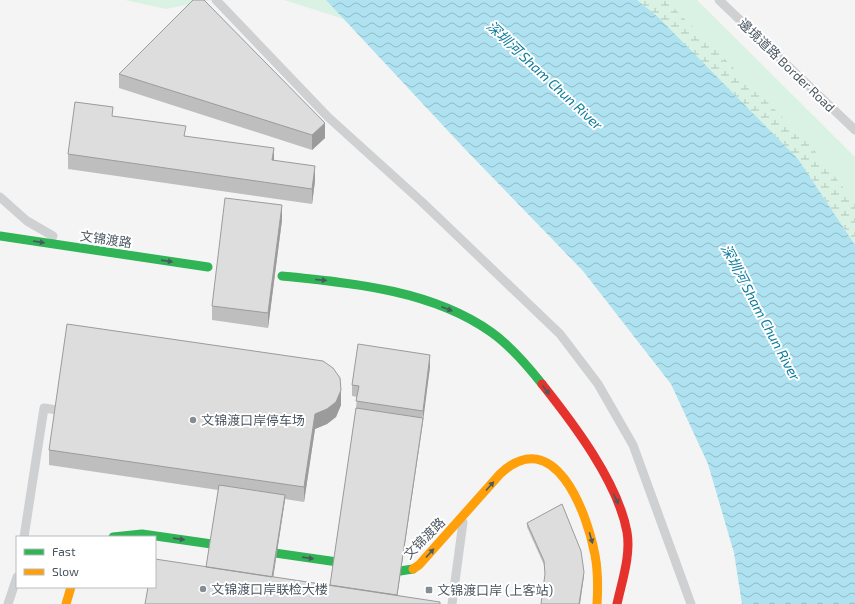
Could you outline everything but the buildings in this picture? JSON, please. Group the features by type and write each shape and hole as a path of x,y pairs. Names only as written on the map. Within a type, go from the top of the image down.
{"main road":[{"name":"文锦渡路","path":"0,236 208,267"},
{"path":"282,276 372,286 427,302 462,315 479,325 500,339 517,355 536,377 584,442 618,503 627,532 628,550 617,604"},
{"name":"文锦渡路","path":"156,536 400,571 410,570 418,565 505,469 514,462 524,458 534,457 545,461 566,480 582,511 594,547 598,584 597,604"},
{"name":"文锦渡路","path":"119,536 131,534 156,536"},
{"path":"66,604 71,588"}],"lane":[{"path":"216,0 328,117 422,202 565,340 598,384 632,445 691,604"},
{"name":"邊境道路 Border Road","path":"719,0 855,130"},
{"path":"0,197 15,212 40,230 82,248"},
{"path":"24,536 44,408 57,410"},
{"path":"452,604 464,515"},
{"path":"8,604 16,580"}],"green space":[{"path":"125,0 211,0 166,9"},
{"path":"284,0 326,0 344,19"},
{"path":"623,0 666,0 811,146 855,203 855,245 798,159"},
{"path":"666,0 697,0 855,157 855,208 807,143"}],"water":[{"name":"深圳河 Sham Chun River","path":"326,0 637,0 658,17 798,159 855,245 855,604 742,604 734,553 708,464 671,384 583,271 464,148"}],"traffic: fast":[{"path":"0,236 208,267"},
{"path":"282,276 336,282 391,291 443,307 468,318 498,337 518,356 542,384"},
{"path":"123,536 142,534 156,536"},
{"path":"156,536 400,571 413,569"}],"traffic: slow":[{"path":"413,569 419,565 500,474 519,461 536,459 552,466 565,479 576,497 591,537 595,555 598,580 597,604"},
{"path":"66,604 71,588"}],"traffic: jam":[{"path":"542,384 593,454 614,493 622,513 627,532 628,550 617,604"}],"place":[{"name":"文锦渡口岸停车场","path":"193,420"},
{"name":"文锦渡口岸联检大楼","path":"203,589"},
{"name":"文锦渡口岸 (上客站)","path":"429,590"}]}
